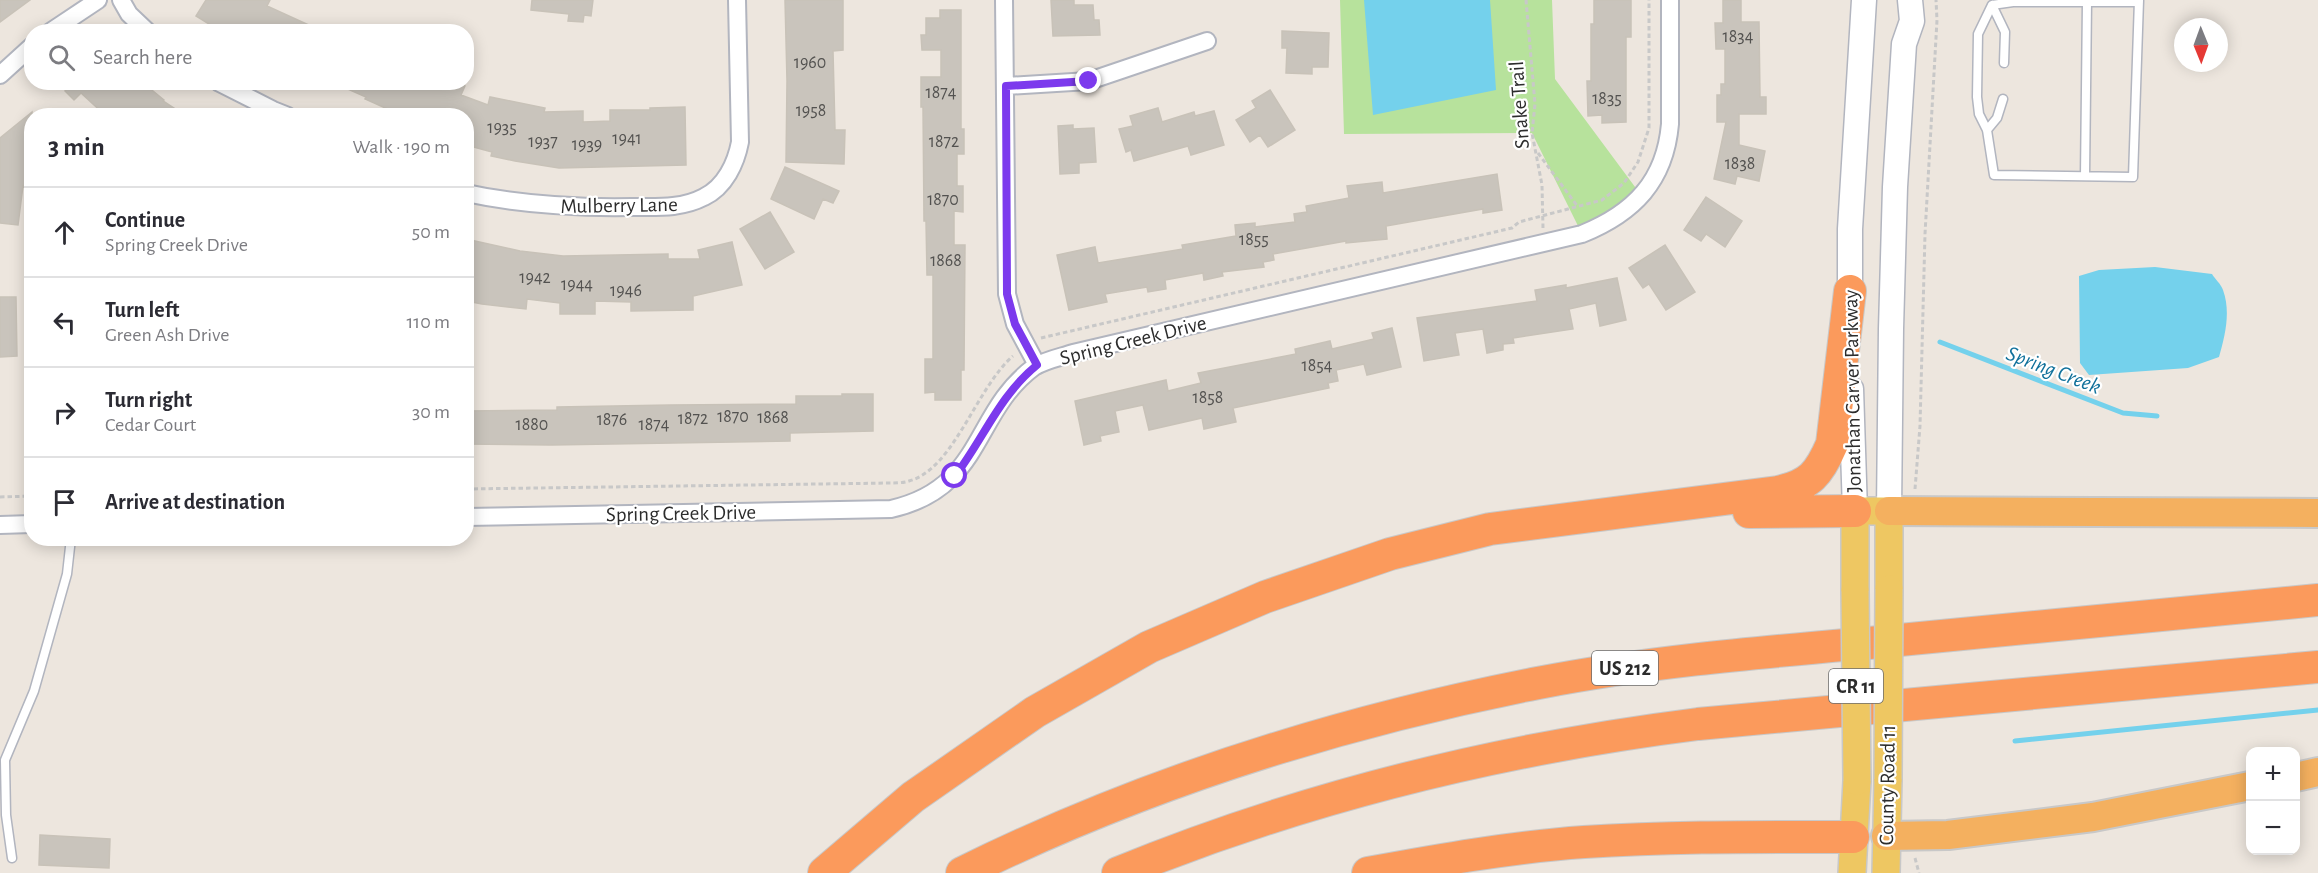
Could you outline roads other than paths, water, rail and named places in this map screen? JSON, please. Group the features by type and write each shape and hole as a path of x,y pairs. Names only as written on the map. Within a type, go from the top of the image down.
{"highway":[{"path":"824,873 913,797 985,745 1081,685 1149,648 1265,597 1390,554 1490,529 1778,492 1799,487 1822,468 1832,444 1850,291"},
{"path":"1571,519 1689,513 1855,511"},
{"path":"1889,511 2318,513"},
{"name":"US 212","path":"962,873 1140,795 1258,754 1377,720 1540,682 1698,658 2318,600"},
{"path":"1118,873 1234,830 1343,796 1464,764 1624,734 1710,723 2318,667"},
{"path":"2300,776 2318,772"},
{"path":"1886,836 1948,835 2093,817 2246,787"},
{"path":"1368,873 1433,861 1581,842 1694,837 1853,837"}],"main road":[{"name":"Jonathan Carver Parkway","path":"1857,782 1850,229 1864,0"},
{"name":"Jonathan Carver Parkway","path":"1889,589 1894,210 1904,44 1913,7"},
{"path":"1855,511 1889,511"},
{"name":"County Road 11","path":"1886,873 1889,589"},
{"name":"County Road 11","path":"1852,873 1857,782"},
{"path":"1853,837 1886,836"}],"street":[{"path":"62,24 98,0"},
{"path":"121,0 129,14 140,24"},
{"name":"Mulberry Lane","path":"474,195 507,202 579,208 678,207 705,197 725,179 736,161 740,142 736,0"},
{"path":"1004,0 1007,294 1015,324 1037,365"},
{"name":"Spring Creek Drive","path":"474,517 891,509 913,504 936,492 955,476 968,459 1001,404 1019,380 1037,365 1073,353 1582,234 1606,225 1627,211 1654,180 1668,143 1670,0"},
{"path":"1006,86 1089,81 1207,41"},
{"path":"0,75 24,53"},
{"path":"234,90 269,108"},
{"path":"0,525 24,524"}],"lane":[{"path":"2139,1 2133,177 1994,175 1987,130 1978,114 1977,97 1978,34 1992,5 2013,2 2139,1"},
{"path":"2085,176 2087,2"},
{"path":"1992,5 2005,32 2004,63"},
{"path":"1987,130 1997,118 2002,99"},
{"path":"12,858 6,815 4,760 34,690 67,574 70,546"}],"water":[{"path":"1364,0 1490,0 1496,90 1373,115"},
{"path":"2155,267 2212,274 2223,290 2227,307 2225,332 2219,357 2188,368 2089,375 2080,363 2079,276 2099,270"}],"waterway":[{"name":"Spring Creek","path":"1940,342 2123,413 2157,416"},
{"path":"2015,741 2318,710"}]}
